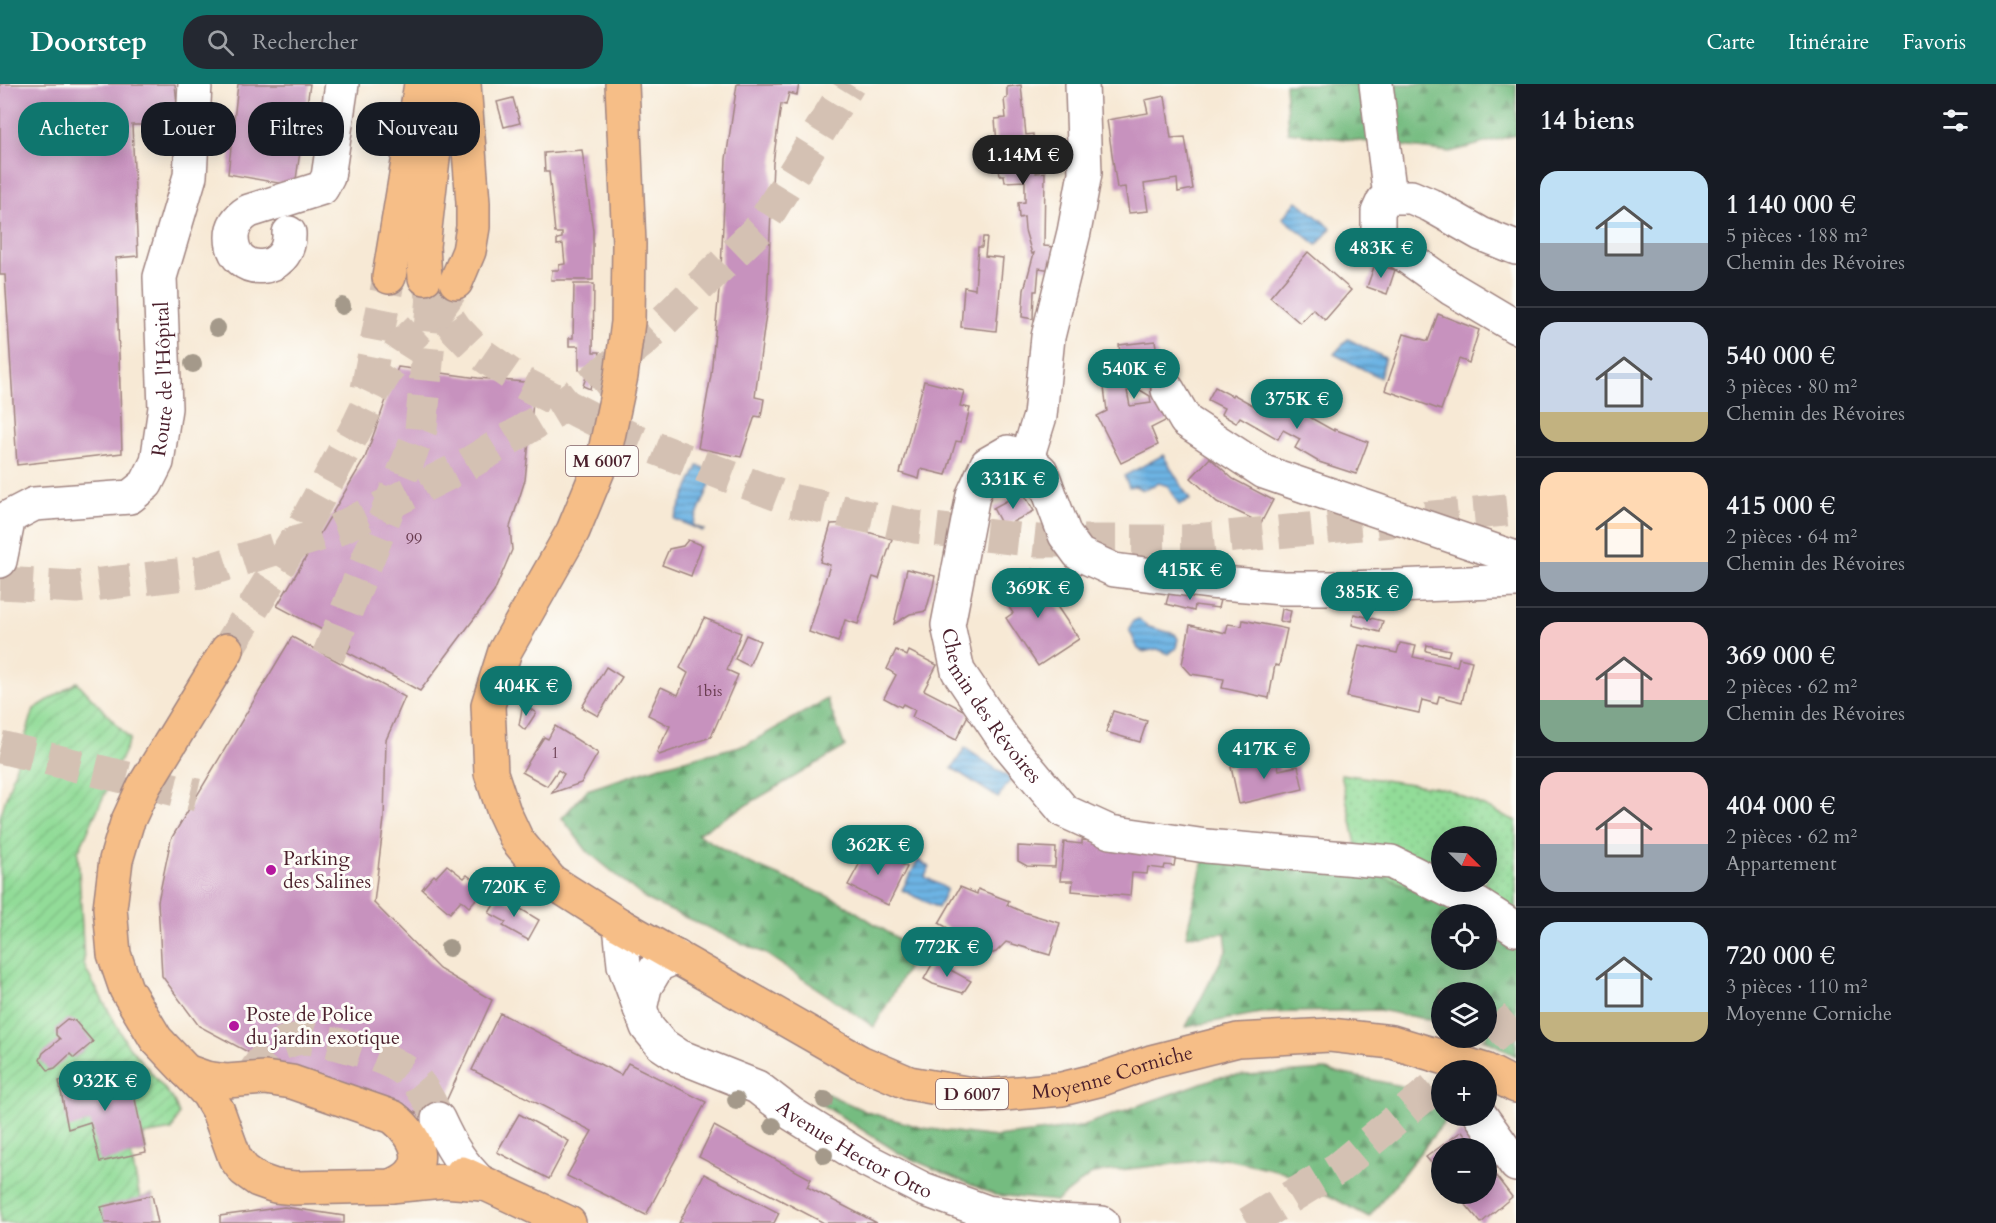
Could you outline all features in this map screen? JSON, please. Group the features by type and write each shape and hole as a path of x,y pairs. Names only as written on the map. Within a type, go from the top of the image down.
{"main road":[{"path":"389,277 421,84"},
{"path":"442,84 423,246 441,280 469,251 473,227 464,84"},
{"name":"M 6007","path":"504,812 491,773 488,705 505,651 573,531 604,456 621,376 628,322 629,244 622,84"},
{"path":"227,650 144,786 127,823 116,860 110,908 114,954 126,989 156,1039 208,1094 226,1130 234,1158 244,1170 258,1180 275,1186 295,1188 391,1186 443,1181 482,1184"},
{"name":"Moyenne Corniche","path":"504,812 517,840 551,881 620,925 860,1062 909,1083 983,1096 1062,1089 1102,1079 1151,1062 1238,1040 1330,1035 1392,1042 1440,1060"},
{"path":"186,1071 206,1078 227,1081 265,1078 292,1082 378,1110 393,1117 406,1127 426,1130"},
{"name":"Moyenne Corniche","path":"1497,1076 1516,1086"},
{"path":"226,1130 238,1095 249,1080"},
{"path":"426,1130 443,1161 482,1184 569,1223"},
{"path":"391,1186 402,1182 411,1174 417,1164 418,1152 426,1130"}],"street":[{"name":"Route de l'Hôpital","path":"0,561 9,517 34,504 130,497 146,484 157,462 165,408 160,277 190,176 195,84"},
{"path":"289,233 289,245 286,252 274,264 265,266 259,267 246,263 235,251 232,243 232,233 241,216 249,211 322,188 328,177 342,84"},
{"path":"1082,84 1084,173 1074,232 1048,337 1040,416 1027,458 1041,471 1065,535 1079,554 1114,570 1209,582 1283,588 1349,588 1516,581"},
{"path":"1376,84 1390,197"},
{"path":"1516,248 1481,234 1421,200 1405,196 1390,197 1383,201 1378,212 1378,230 1384,243 1421,266 1452,290 1516,327"},
{"path":"1168,390 1186,421 1264,472 1510,556 1516,562"},
{"name":"Chemin des Révoires","path":"1027,458 1008,452 987,464 973,495 948,625 958,671 1003,738 1064,811 1110,832 1206,846 1391,862 1478,904 1516,929"},
{"name":"Avenue Hector Otto","path":"620,925 624,965 646,1027 661,1044 679,1056 757,1087 792,1114 864,1159 923,1189 987,1212 1056,1221 1102,1223"},
{"path":"640,1009 645,987 658,965 677,957"},
{"path":"1488,1126 1516,1165"}],"green space":[{"path":"1285,84 1516,84 1516,135 1450,152 1288,132"},
{"path":"77,682 130,739 78,852 84,963 127,1044 173,1099 179,1114 172,1130 143,1135 146,1152 131,1155 140,1198 152,1195 158,1223 0,1223 0,817 34,709"},
{"path":"827,699 845,747 697,834 742,860 839,901 917,951 874,1027 766,954 647,900 587,851 562,818 587,790 657,767 748,744"},
{"path":"1341,774 1447,789 1516,821 1516,943 1497,930 1497,904 1453,904 1361,868"},
{"path":"1204,856 1361,868 1453,904 1431,904 1431,970 1497,970 1497,930 1516,943 1516,1056 1497,1046 1497,982 1431,982 1431,1020 1379,1010 1260,1013 1186,1027 1227,949 1225,933 1186,936"},
{"path":"1325,1070 1415,1089 1431,1099 1431,1126 1441,1126 1369,1217 1284,1172 1224,1158 1093,1173 1057,1201 995,1195 902,1155 815,1100 821,1091 867,1112 923,1128 996,1137 1079,1127 1218,1077"}],"water":[{"path":"1297,201 1331,228 1317,245 1283,218"},
{"path":"1348,339 1385,358 1380,378 1334,354"},
{"path":"1163,455 1190,500 1179,505 1168,486 1159,483 1142,490 1135,486 1129,487 1124,476"},
{"path":"698,466 715,473 693,525 703,531 674,519"},
{"path":"1138,619 1149,627 1175,634 1178,639 1176,648 1169,654 1157,649 1143,652 1138,649 1129,629 1133,621"},
{"path":"965,748 1011,779 998,798 952,768"},
{"path":"918,860 929,867 925,877 947,889 938,908 902,890"}],"building":[{"path":"0,84 175,84 177,102 141,102 141,125 132,125 138,256 116,258 122,453 17,465 5,275 0,275"},
{"path":"238,84 310,84 307,102 248,102 248,156 299,156 295,186 228,174 230,156 236,156"},
{"path":"737,84 799,84 797,95 789,93 786,105 781,104 773,163 767,306 755,397 764,399 761,417 755,416 741,457 698,448 711,375 721,269 726,159"},
{"path":"1021,85 1026,135 1033,134 1036,173 1045,172 1044,246 1055,247 1052,270 1039,268 1037,291 1034,291 1033,319 1022,317 1024,290 1034,253 1032,254 1025,230 1024,217 1019,218 1018,203 1025,202 1025,181 1005,182 1004,175 1000,175 998,163 986,164 984,145 997,143 995,119 1006,118 1004,99 1007,98 1007,87"},
{"path":"1165,96 1171,138 1185,137 1193,189 1178,192 1177,179 1144,184 1148,211 1129,213 1125,187 1117,188 1107,120 1148,113 1145,100"},
{"path":"513,98 520,123 504,127 497,102"},
{"path":"582,150 593,231 593,280 551,280 552,270 559,270 559,265 565,264 563,244 557,245 557,239 562,238 562,233 555,233 549,172 545,172 544,153"},
{"path":"983,237 987,237 985,256 1003,258 996,331 961,327 964,287 975,289 978,247 982,247"},
{"path":"1308,252 1351,290 1325,320 1313,309 1300,323 1270,297"},
{"path":"1375,264 1395,270 1387,294 1367,287"},
{"path":"574,284 594,284 593,352 600,352 597,370 579,370 579,346 569,346 569,338 573,338"},
{"path":"1438,314 1479,330 1469,363 1459,359 1441,410 1385,390 1404,334 1428,341"},
{"path":"1155,341 1163,387 1175,416 1151,428 1158,445 1121,463 1097,416 1107,411 1101,364 1121,361 1119,345","holes":["1140,390 1150,396 1151,403 1130,406 1127,391"]},
{"path":"398,367 535,383 525,480 510,527 512,550 494,592 420,691 347,652 351,645 277,606 365,458"},
{"path":"586,377 592,379 590,389 583,386"},
{"path":"924,381 964,391 960,406 970,408 961,442 956,441 946,475 921,469 919,479 900,473"},
{"path":"1215,387 1265,412 1274,397 1334,431 1334,429 1368,442 1356,474 1319,462 1295,448 1300,439 1283,430 1278,439 1240,417 1236,423 1221,414 1224,408 1208,400"},
{"path":"1210,458 1233,479 1273,500 1261,523 1217,502 1191,478"},
{"path":"1023,492 1034,511 1003,527 993,508"},
{"path":"852,523 850,527 892,539 879,579 873,577 858,624 845,620 838,642 809,632 830,565 820,562 831,524"},
{"path":"688,540 702,545 691,576 662,565 669,549 683,546"},
{"path":"907,569 935,576 933,586 926,611 910,614 894,624"},
{"path":"1032,569 1079,639 1038,666 1006,618 1013,613 1005,601 1015,593 1009,584"},
{"path":"1170,590 1220,600 1218,608 1195,605 1194,611 1166,604"},
{"path":"1282,609 1291,611 1288,623 1280,621"},
{"path":"1354,614 1383,621 1380,632 1352,625"},
{"path":"704,618 741,633 727,670 738,675 711,737 659,755 657,752 670,726 648,715 661,687 678,695 688,673 680,668"},
{"path":"1243,620 1287,629 1279,666 1275,665 1269,698 1222,688 1224,679 1191,674 1182,664 1190,625 1226,633 1228,624 1242,626"},
{"path":"746,635 760,641 749,666 735,659"},
{"name":"Parking des Salines","path":"292,637 405,697 386,740 384,819 374,903 439,969 492,1000 438,1119 306,1081 263,1060 199,1026 162,976 158,901 171,839"},
{"path":"1400,643 1416,646 1413,657 1457,666 1459,658 1472,661 1462,702 1439,696 1437,704 1422,700 1419,713 1347,697 1359,645 1397,653"},
{"path":"1427,645 1450,650 1448,656 1426,651"},
{"path":"896,650 907,656 909,651 937,665 924,690 969,713 956,740 912,717 915,710 903,704 901,707 884,698 896,675 887,669"},
{"path":"606,667 622,677 598,716 582,707"},
{"path":"523,704 536,713 525,730 519,725"},
{"path":"1113,711 1147,721 1140,742 1106,732"},
{"path":"555,726 598,753 581,783 552,793 564,774 558,770 547,786 522,772 544,737 548,739"},
{"path":"1276,756 1279,770 1298,766 1303,789 1239,804 1231,767"},
{"path":"1082,840 1115,843 1176,854 1174,866 1165,865 1164,869 1148,867 1147,874 1132,873 1130,896 1072,891 1073,881 1060,881 1064,842 1082,844"},
{"path":"844,845 856,852 851,862 838,856"},
{"path":"1018,846 1056,848 1055,867 1027,866 1018,861"},
{"path":"868,848 907,867 888,905 848,885"},
{"path":"447,865 464,878 467,875 476,882 473,885 482,892 469,907 461,900 450,913 422,889"},
{"path":"960,887 977,894 978,889 1009,901 1007,905 1023,912 1060,923 1050,955 1006,942 996,952 987,955 979,951 977,945 939,923"},
{"path":"499,896 539,920 528,940 503,926 506,922 489,913"},
{"path":"934,961 971,981 963,993 924,979"},
{"path":"500,1013 621,1075 628,1063 706,1102 646,1215 567,1176 592,1131 472,1070"},
{"path":"67,1019 75,1021 93,1042 74,1058 70,1054 55,1068 48,1070 40,1060 43,1053 60,1039 56,1035 56,1028"},
{"path":"117,1065 135,1099 146,1152 100,1162 90,1122 68,1129 59,1081"},
{"path":"519,1114 569,1141 549,1179 497,1152"},
{"path":"714,1126 811,1179 807,1187 877,1223 824,1223 699,1157"},
{"path":"1462,1131 1467,1138 1452,1138"},
{"path":"1431,1153 1431,1163 1426,1157"},
{"path":"704,1174 779,1213 774,1223 679,1223"},
{"path":"1497,1177 1512,1197 1481,1223 1465,1204 1497,1204"},
{"path":"152,1195 158,1223 105,1223 101,1207"},
{"path":"284,1207 344,1216 344,1223 220,1223 220,1216"}],"tunnel":[{"path":"0,583 76,587 202,572 336,530 466,465 552,413 644,340 759,229 849,84"},
{"path":"367,389 389,277"},
{"path":"425,278 433,296 456,329 477,351 523,383 579,412 639,442 791,500 915,527 1037,541 1184,541 1516,509"},
{"path":"227,650 303,527 376,388 406,341 436,312 452,289"},
{"path":"328,656 421,429 433,296"},
{"path":"0,747 197,795"},
{"path":"1466,1060 1516,1017"},
{"path":"249,1080 274,1049 291,1041 310,1038 363,1051 400,1067 422,1088 438,1119"},
{"path":"1248,1223 1338,1168 1431,1090"}],"place":[{"name":"Parking des Salines","path":"271,870"},
{"name":"Poste de Police du jardin exotique","path":"234,1026"}]}
